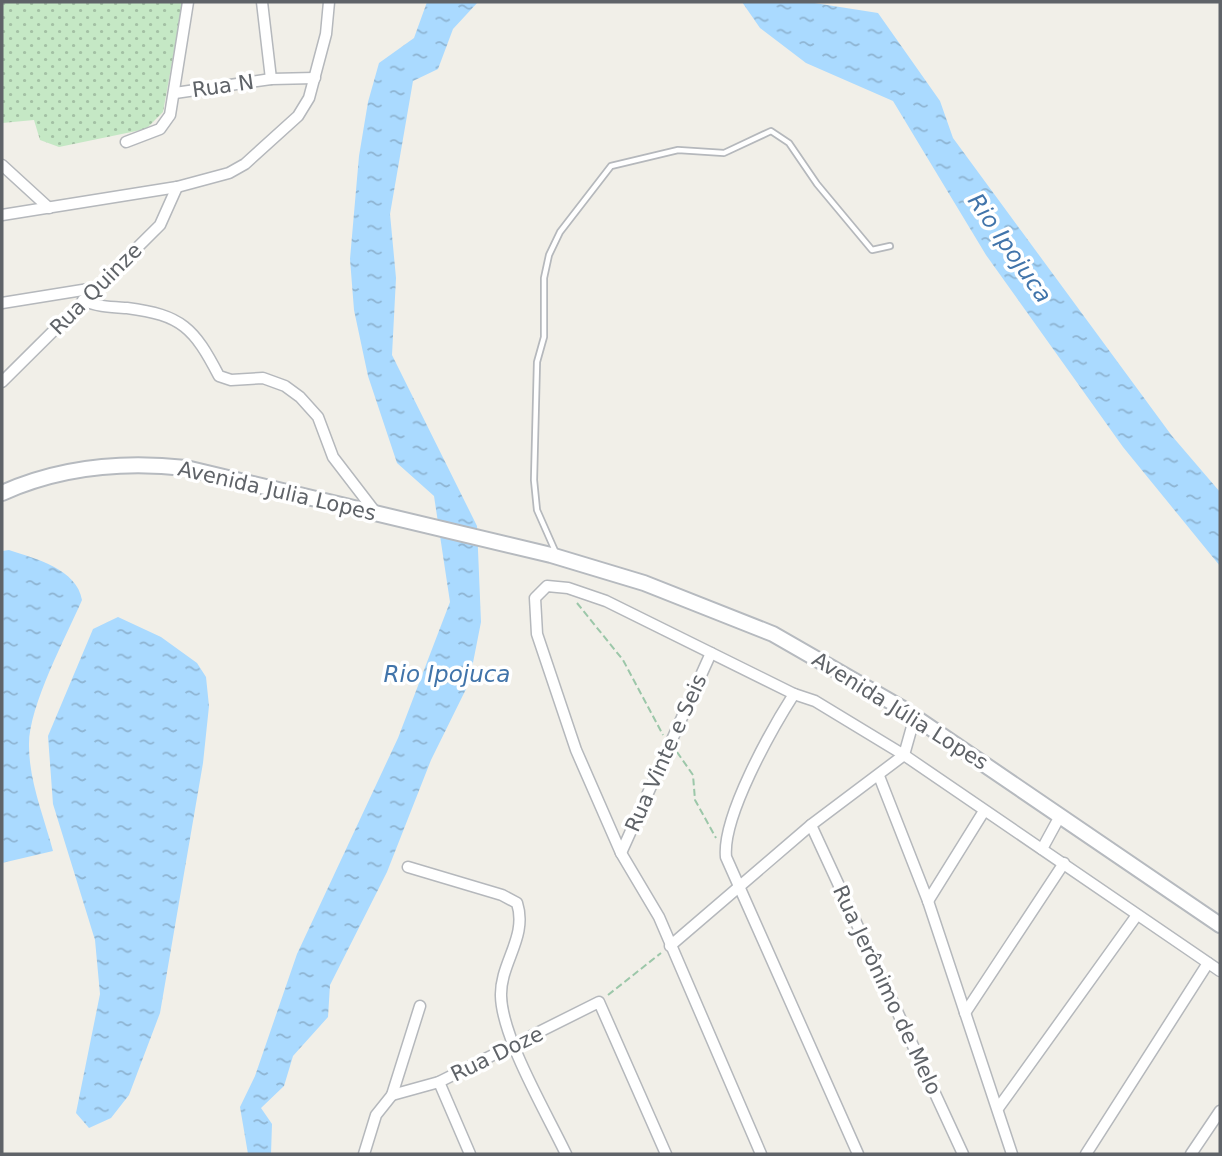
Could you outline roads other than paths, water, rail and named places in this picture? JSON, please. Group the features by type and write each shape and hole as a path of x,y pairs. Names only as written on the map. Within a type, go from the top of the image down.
{"main road":[{"name":"Avenida Julia Lopes","path":"2,493 51,475 93,467 156,465 214,474 554,556"},
{"name":"Avenida Júlia Lopes","path":"554,556 644,583 773,634 852,677 915,716 1220,925"}],"street":[{"path":"126,142 160,129 170,115 188,2"},
{"name":"Rua N","path":"262,2 271,79"},
{"path":"2,215 177,187 229,173 245,164 298,116 315,78 329,2"},
{"name":"Rua N","path":"175,93 271,79 315,78"},
{"path":"2,165 49,208"},
{"name":"Rua Quinze","path":"2,382 160,225 177,187"},
{"path":"2,303 96,288"},
{"path":"83,300 93,305 130,309 180,321 206,352 219,376 231,380 263,378 285,386 317,417 333,457 382,516"},
{"path":"761,1154 659,917 621,853 576,750 537,634 533,609 536,594 547,586 568,589 644,617 794,694 815,701 904,755 1220,971"},
{"name":"Rua Vinte e Seis","path":"621,853 711,653"},
{"path":"794,694 768,738 735,807 725,844 726,857 858,1154"},
{"path":"670,946 811,825 904,755 915,716"},
{"path":"879,776 928,901 999,1107 1012,1154"},
{"path":"928,901 984,811"},
{"path":"1042,849 1060,816"},
{"name":"Rua Jerônimo de Melo","path":"811,825 963,1154"},
{"path":"965,1013 1064,863"},
{"path":"408,867 502,895 517,903 520,913 518,937 501,991 503,1008 515,1046 566,1154"},
{"path":"999,1107 1137,915"},
{"path":"1086,1154 1208,963"},
{"name":"Rua Doze","path":"392,1095 439,1082 598,1002 666,1154"},
{"path":"366,1151 376,1115 392,1095 420,1006"},
{"path":"439,1082 470,1154"},
{"path":"1191,1154 1220,1111"}],"lane":[{"path":"554,556 537,510 534,480 537,362 544,337 544,278 549,255 560,232 611,166 678,150 724,153 771,131 789,143 817,184 872,250 890,246"}],"water":[{"name":"Rio Ipojuca","path":"427,2 478,2 453,29 438,69 413,81 390,214 396,278 392,355 477,526 481,622 469,683 431,760 387,872 330,985 328,1017 293,1056 284,1086 261,1108 272,1124 271,1154 248,1154 240,1107 255,1076 297,954 398,738 450,602 434,496 397,463 368,376 354,310 350,259 359,156 368,102 379,63 414,38"},
{"name":"Rio Ipojuca","path":"742,2 808,2 878,13 940,101 953,138 1172,436 1220,492 1220,566 1123,447 986,255 893,101 806,63 760,28"},
{"path":"9,550 64,573 79,589 82,600 41,692 30,730 31,772 53,851 2,863 2,551"},
{"path":"118,617 161,637 197,663 206,677 209,706 203,763 160,1013 129,1095 111,1118 89,1128 76,1113 100,994 95,940 53,804 48,736 93,629"}]}
